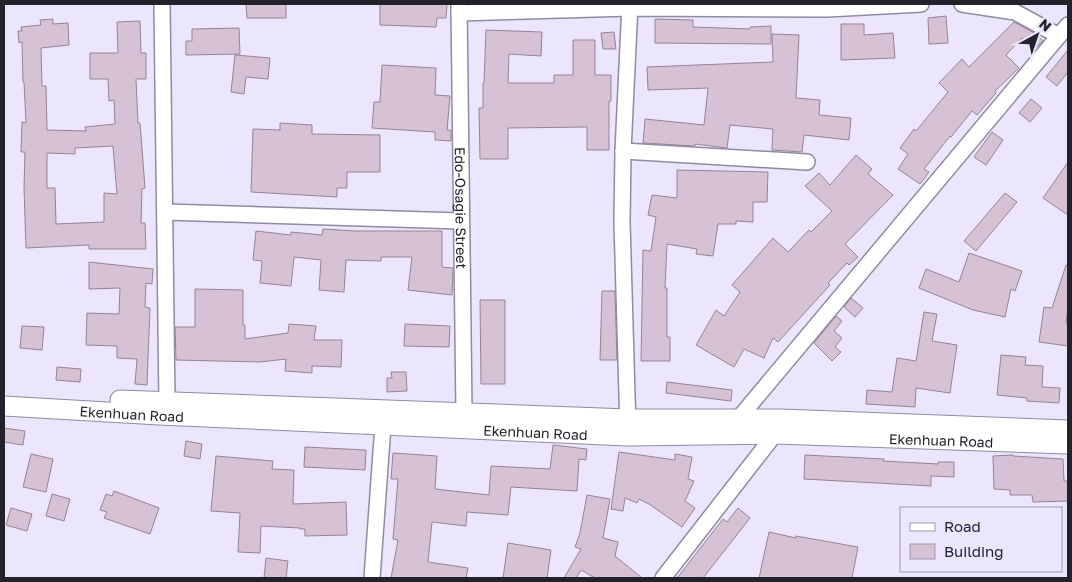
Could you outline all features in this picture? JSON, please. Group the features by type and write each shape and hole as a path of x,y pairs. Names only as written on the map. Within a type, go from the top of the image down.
{"main road":[{"name":"Ekenhuan Road","path":"4,393 167,403 464,412 628,428 739,418 1068,430"},
{"name":"Ekenhuan Road","path":"4,406 159,416 383,425 628,428 1068,444"}],"street":[{"path":"162,4 167,403"},
{"path":"459,8 630,6 827,9 921,4"},
{"path":"739,418 1063,31 1015,12 962,4"},
{"path":"628,428 622,222 623,151 630,6"},
{"name":"Edo-Osagie Street","path":"459,8 464,412"},
{"path":"623,151 807,162"},
{"path":"165,212 461,221"},
{"path":"372,578 383,425"},
{"path":"663,578 775,434"}],"building":[{"path":"246,4 286,4 286,18 247,18"},
{"path":"380,4 447,4 446,18 437,18 436,27 380,25"},
{"path":"946,16 948,43 929,44 928,18"},
{"path":"53,19 53,24 68,23 69,45 41,48 42,86 46,86 47,130 86,131 85,127 115,124 114,100 109,101 108,79 90,79 90,53 118,53 117,22 140,21 141,53 146,53 146,79 136,79 138,123 140,123 145,188 142,189 141,223 145,223 146,249 89,249 89,245 26,248 25,152 21,152 22,122 26,123 22,42 19,43 18,31 22,31 21,27 41,25 40,20","holes":["113,146 117,194 104,193 104,222 56,224 55,188 47,188 47,153 75,154 75,148"]},
{"path":"655,19 693,20 693,27 750,29 750,27 771,26 771,44 655,43"},
{"path":"1014,22 1036,34 1043,41 1033,50 1022,38 1006,55 1019,68 995,91 996,93 977,115 972,111 950,136 924,169 929,172 920,184 898,169 908,154 900,148 914,129 916,131 948,92 939,83 962,59 969,67"},
{"path":"841,24 864,24 864,35 893,33 895,58 841,60"},
{"path":"239,28 240,54 186,55 186,41 192,41 192,29"},
{"path":"486,30 542,32 541,56 509,54 508,83 554,83 554,75 573,75 573,40 595,40 595,75 611,75 609,150 587,150 587,127 508,128 508,159 480,159 479,108 483,108"},
{"path":"614,32 616,49 603,49 601,33"},
{"path":"772,34 799,35 796,98 820,100 819,115 851,118 849,140 804,135 802,152 772,150 773,129 730,125 727,148 695,144 695,146 643,143 645,119 704,125 708,88 648,90 647,67 773,62"},
{"path":"1068,50 1068,72 1057,86 1046,77"},
{"path":"235,55 270,58 268,79 246,77 244,94 231,92"},
{"path":"382,65 436,68 435,95 450,96 447,130 451,130 451,141 435,140 435,132 372,128 374,102 380,102"},
{"path":"1031,99 1042,108 1030,122 1019,113"},
{"path":"280,123 312,125 312,134 380,135 380,172 347,172 347,188 337,188 337,197 251,192 253,129 280,130"},
{"path":"992,132 1003,140 986,165 974,157"},
{"path":"856,155 872,169 868,174 893,195 845,244 858,257 849,265 847,263 828,283 830,285 778,342 773,338 764,358 744,349 734,367 696,345 716,310 724,316 740,292 732,285 773,238 788,252 809,230 811,232 832,211 805,186 819,173 830,185"},
{"path":"1068,162 1068,215 1043,198"},
{"path":"677,170 768,172 767,202 753,202 753,222 736,221 736,224 718,224 713,256 696,254 697,249 667,244 665,288 667,288 667,337 670,337 670,361 641,361 643,250 651,251 656,217 648,215 652,195 677,198"},
{"path":"1005,193 1017,202 976,251 964,241"},
{"path":"323,229 442,231 442,267 453,268 452,295 408,290 412,257 381,257 381,261 346,260 344,292 319,290 321,260 294,257 291,286 260,283 262,261 253,260 256,231 291,235 291,232 322,235"},
{"path":"969,253 1022,271 1015,291 1011,289 1005,317 973,310 919,288 926,269 959,282"},
{"path":"89,262 153,269 152,284 146,283 145,307 150,308 147,385 135,384 137,359 117,358 117,346 86,345 87,313 119,314 120,288 89,289"},
{"path":"1066,265 1068,265 1066,324 1068,325 1068,346 1039,342 1044,307 1052,308"},
{"path":"195,289 243,290 245,339 288,333 289,324 316,326 314,340 342,340 341,367 312,366 312,373 285,371 286,359 260,362 176,360 175,327 195,327"},
{"path":"602,291 615,291 617,360 600,360"},
{"path":"851,298 863,308 855,317 844,307"},
{"path":"480,300 505,300 505,384 481,384"},
{"path":"924,312 937,314 932,341 957,345 950,393 916,388 915,407 866,404 867,390 892,392 897,358 916,361"},
{"path":"836,316 842,321 834,331 842,338 835,347 841,352 832,361 814,343"},
{"path":"405,324 450,326 449,347 404,346"},
{"path":"22,326 44,327 42,350 20,348"},
{"path":"1001,355 1026,357 1025,365 1043,366 1042,387 1060,388 1059,403 1027,401 1027,398 997,395"},
{"path":"57,367 81,369 80,382 56,380"},
{"path":"391,372 406,372 407,391 387,392 387,378 392,378"},
{"path":"667,382 732,390 731,401 666,393"},
{"path":"4,428 25,431 23,445 4,442"},
{"path":"186,441 202,444 200,459 184,456"},
{"path":"553,445 587,449 586,460 579,459 577,491 511,487 508,515 467,512 466,526 432,522 428,562 468,568 466,578 391,578 398,540 393,539 398,479 391,479 393,453 437,456 435,489 489,495 491,466 550,469"},
{"path":"305,447 366,450 365,470 304,467"},
{"path":"619,452 675,460 675,454 692,457 688,479 694,481 685,501 695,508 682,527 639,499 637,503 625,498 623,511 611,509"},
{"path":"31,454 53,459 46,492 23,487"},
{"path":"805,455 938,464 938,462 954,462 954,477 931,476 931,486 804,479"},
{"path":"1013,455 1063,459 1064,481 1068,481 1068,501 1033,502 1032,495 1010,495 1010,490 994,489 993,456"},
{"path":"216,456 273,461 272,469 294,470 293,504 346,502 347,535 305,536 305,529 261,526 260,553 238,552 240,513 211,511"},
{"path":"114,491 159,508 150,534 104,518 107,512 100,510 106,494 112,496"},
{"path":"52,494 70,499 64,521 46,516"},
{"path":"587,495 610,499 603,538 618,542 615,556 642,578 595,578 581,570 576,578 564,578 581,549 575,547 580,533"},
{"path":"11,508 32,514 27,531 6,525"},
{"path":"738,508 750,518 703,578 677,578 723,519 727,522"},
{"path":"769,532 858,547 852,578 759,578"},
{"path":"508,543 551,550 547,578 503,578"},
{"path":"266,558 288,561 286,578 264,578"}]}
